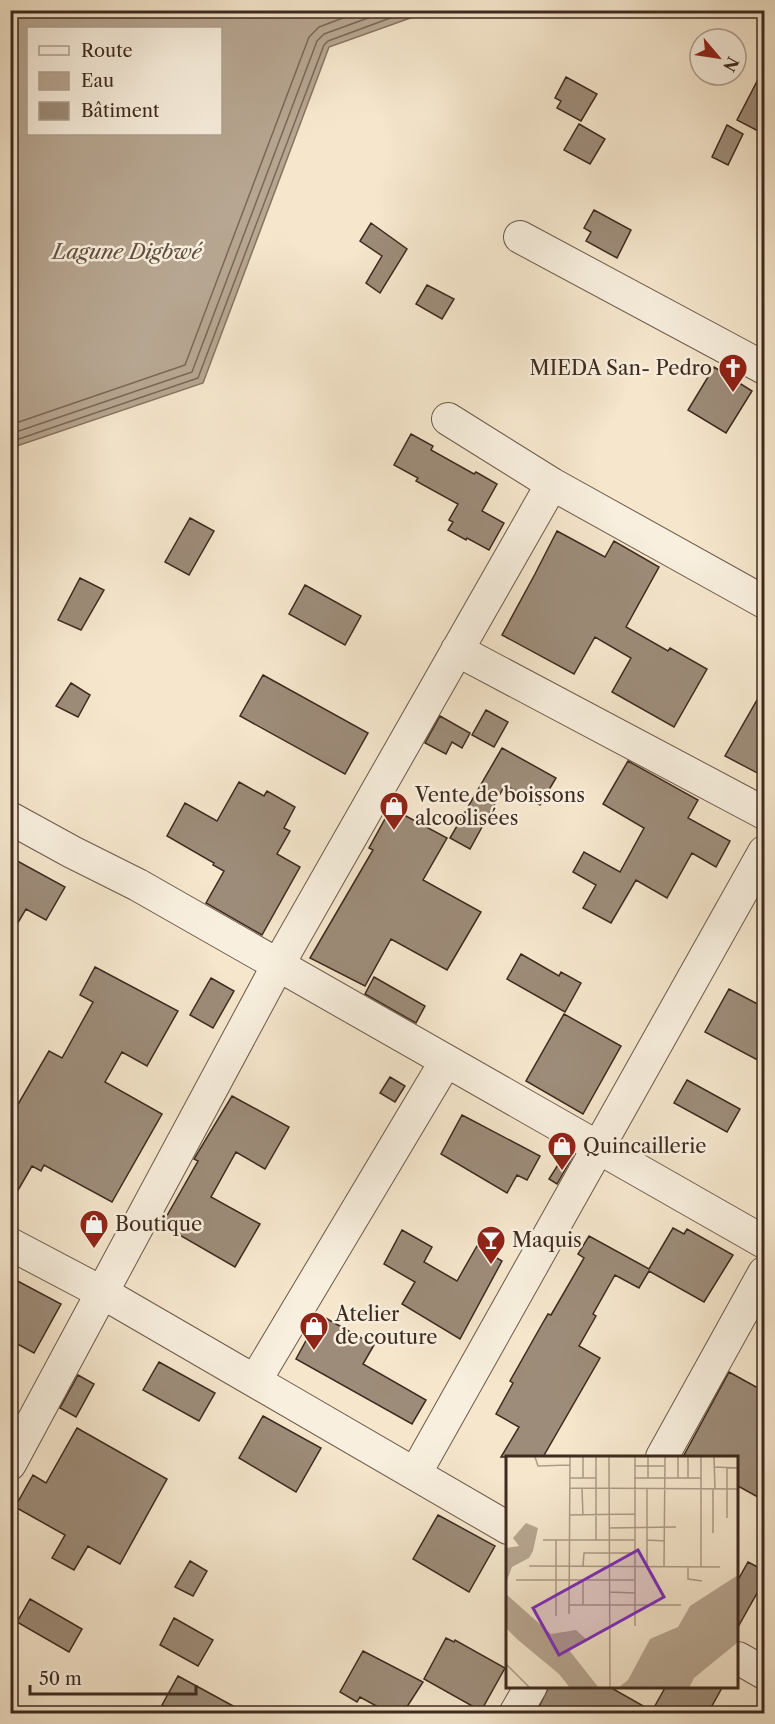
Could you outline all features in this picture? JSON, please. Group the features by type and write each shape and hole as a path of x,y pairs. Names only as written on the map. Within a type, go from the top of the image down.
{"street":[{"path":"520,237 765,368"},
{"path":"448,419 552,484 765,602"},
{"path":"10,1464 278,965 552,484"},
{"path":"457,650 765,813"},
{"path":"10,818 138,885 765,1242"},
{"path":"415,1474 765,852"},
{"path":"255,1381 446,1061"},
{"path":"10,1244 103,1293 506,1527"},
{"path":"663,1456 765,1273"},
{"path":"515,1713 530,1688"}],"water":[{"name":"Lagune Digbwé","path":"10,11 430,11 329,47 203,383 11,448"}],"building":[{"path":"765,66 765,123 760,132 737,120"},
{"path":"566,77 597,94 581,121 557,108 561,101 555,98"},
{"path":"579,124 605,139 590,164 564,150"},
{"path":"727,125 743,134 728,165 712,157"},
{"path":"594,210 631,230 617,258 586,241 591,232 584,228"},
{"path":"371,223 407,249 380,293 366,283 382,256 360,241"},
{"path":"427,285 454,299 442,319 416,304"},
{"path":"714,367 752,391 726,433 688,410"},
{"path":"411,434 433,446 431,450 497,484 482,511 504,523 489,550 448,530 453,522 449,520 458,504 416,481 418,478 394,465"},
{"path":"190,518 214,531 189,575 165,562"},
{"path":"557,531 605,557 614,541 659,567 626,627 668,651 670,648 707,669 674,727 612,692 631,658 595,637 574,674 502,635"},
{"path":"80,578 104,590 81,630 58,620"},
{"path":"305,585 361,616 345,645 289,614"},
{"path":"263,675 368,733 345,774 240,716"},
{"path":"71,683 90,695 78,717 56,706"},
{"path":"765,686 765,777 725,756"},
{"path":"486,710 508,722 494,747 472,735"},
{"path":"440,716 470,733 462,748 452,742 446,754 425,743"},
{"path":"502,748 556,778 540,805 505,785 470,849 450,838"},
{"path":"628,761 698,800 688,818 730,841 716,867 692,853 667,898 636,880 611,923 583,908 596,885 573,872 584,852 620,872 644,828 603,804"},
{"path":"239,782 264,796 267,791 295,807 284,828 290,831 277,854 300,867 262,935 206,903 224,871 167,836 185,803 217,821"},
{"path":"391,808 447,838 423,880 481,912 447,970 391,939 365,986 310,958 373,850 369,848"},
{"path":"10,857 65,887 46,920 26,909 10,936"},
{"path":"521,954 559,976 561,972 581,983 565,1012 507,979"},
{"path":"95,967 178,1011 147,1066 122,1052 105,1082 162,1114 112,1202 44,1165 41,1171 32,1166 10,1204 10,1118 49,1051 62,1058 93,1002 80,995"},
{"path":"374,977 425,1006 416,1023 365,994"},
{"path":"211,978 234,991 213,1028 190,1015"},
{"path":"729,989 765,1008 765,1064 705,1032"},
{"path":"564,1014 621,1046 583,1114 526,1081"},
{"path":"390,1077 405,1086 395,1102 380,1093"},
{"path":"687,1080 740,1109 727,1132 674,1103"},
{"path":"232,1096 289,1127 265,1169 236,1152 211,1197 260,1224 235,1267 176,1233 178,1229 164,1221 198,1161 194,1159"},
{"path":"462,1115 540,1156 527,1180 517,1175 507,1193 441,1154"},
{"path":"566,1152 573,1156 557,1184 549,1179"},
{"path":"673,1228 684,1234 687,1229 733,1255 704,1302 649,1271 639,1288 615,1275 593,1314 596,1316 579,1346 600,1358 544,1456 501,1457 519,1427 496,1414 513,1383 510,1381 541,1326 548,1314 551,1315 584,1258 578,1254 589,1236 649,1269"},
{"path":"402,1230 432,1247 424,1262 457,1281 477,1246 502,1261 460,1339 402,1304 415,1282 384,1264"},
{"path":"10,1277 61,1304 34,1353 10,1340"},
{"path":"320,1315 374,1345 363,1364 426,1400 412,1424 296,1359"},
{"path":"159,1362 215,1393 199,1421 143,1390"},
{"path":"729,1372 765,1392 765,1501 739,1487 739,1456 684,1456"},
{"path":"78,1375 94,1384 76,1417 60,1408"},
{"path":"263,1416 321,1448 296,1492 239,1458"},
{"path":"77,1428 167,1479 120,1564 88,1546 74,1570 52,1558 65,1535 15,1507 33,1475 46,1483"},
{"path":"438,1515 495,1546 469,1592 413,1559"},
{"path":"190,1561 207,1571 193,1596 175,1587"},
{"path":"748,1562 765,1571 765,1579 739,1625 739,1578"},
{"path":"30,1599 82,1629 69,1652 17,1622"},
{"path":"174,1618 213,1640 198,1666 160,1645"},
{"path":"446,1638 454,1642 455,1640 505,1668 481,1711 424,1679"},
{"path":"363,1651 423,1682 403,1713 389,1713 360,1697 357,1702 340,1692"},
{"path":"178,1676 246,1713 177,1713 162,1705"},
{"path":"548,1688 612,1688 652,1711 665,1688 722,1688 708,1713 536,1713"}],"place":[{"name":"MIEDA San- Pedro","path":"733,394"},
{"name":"Vente de boissons alcoolisées","path":"394,832"},
{"name":"Quincaillerie","path":"562,1172"},
{"name":"Boutique","path":"94,1250"},
{"name":"Maquis","path":"491,1266"},
{"name":"Atelier de couture","path":"314,1352"}]}
